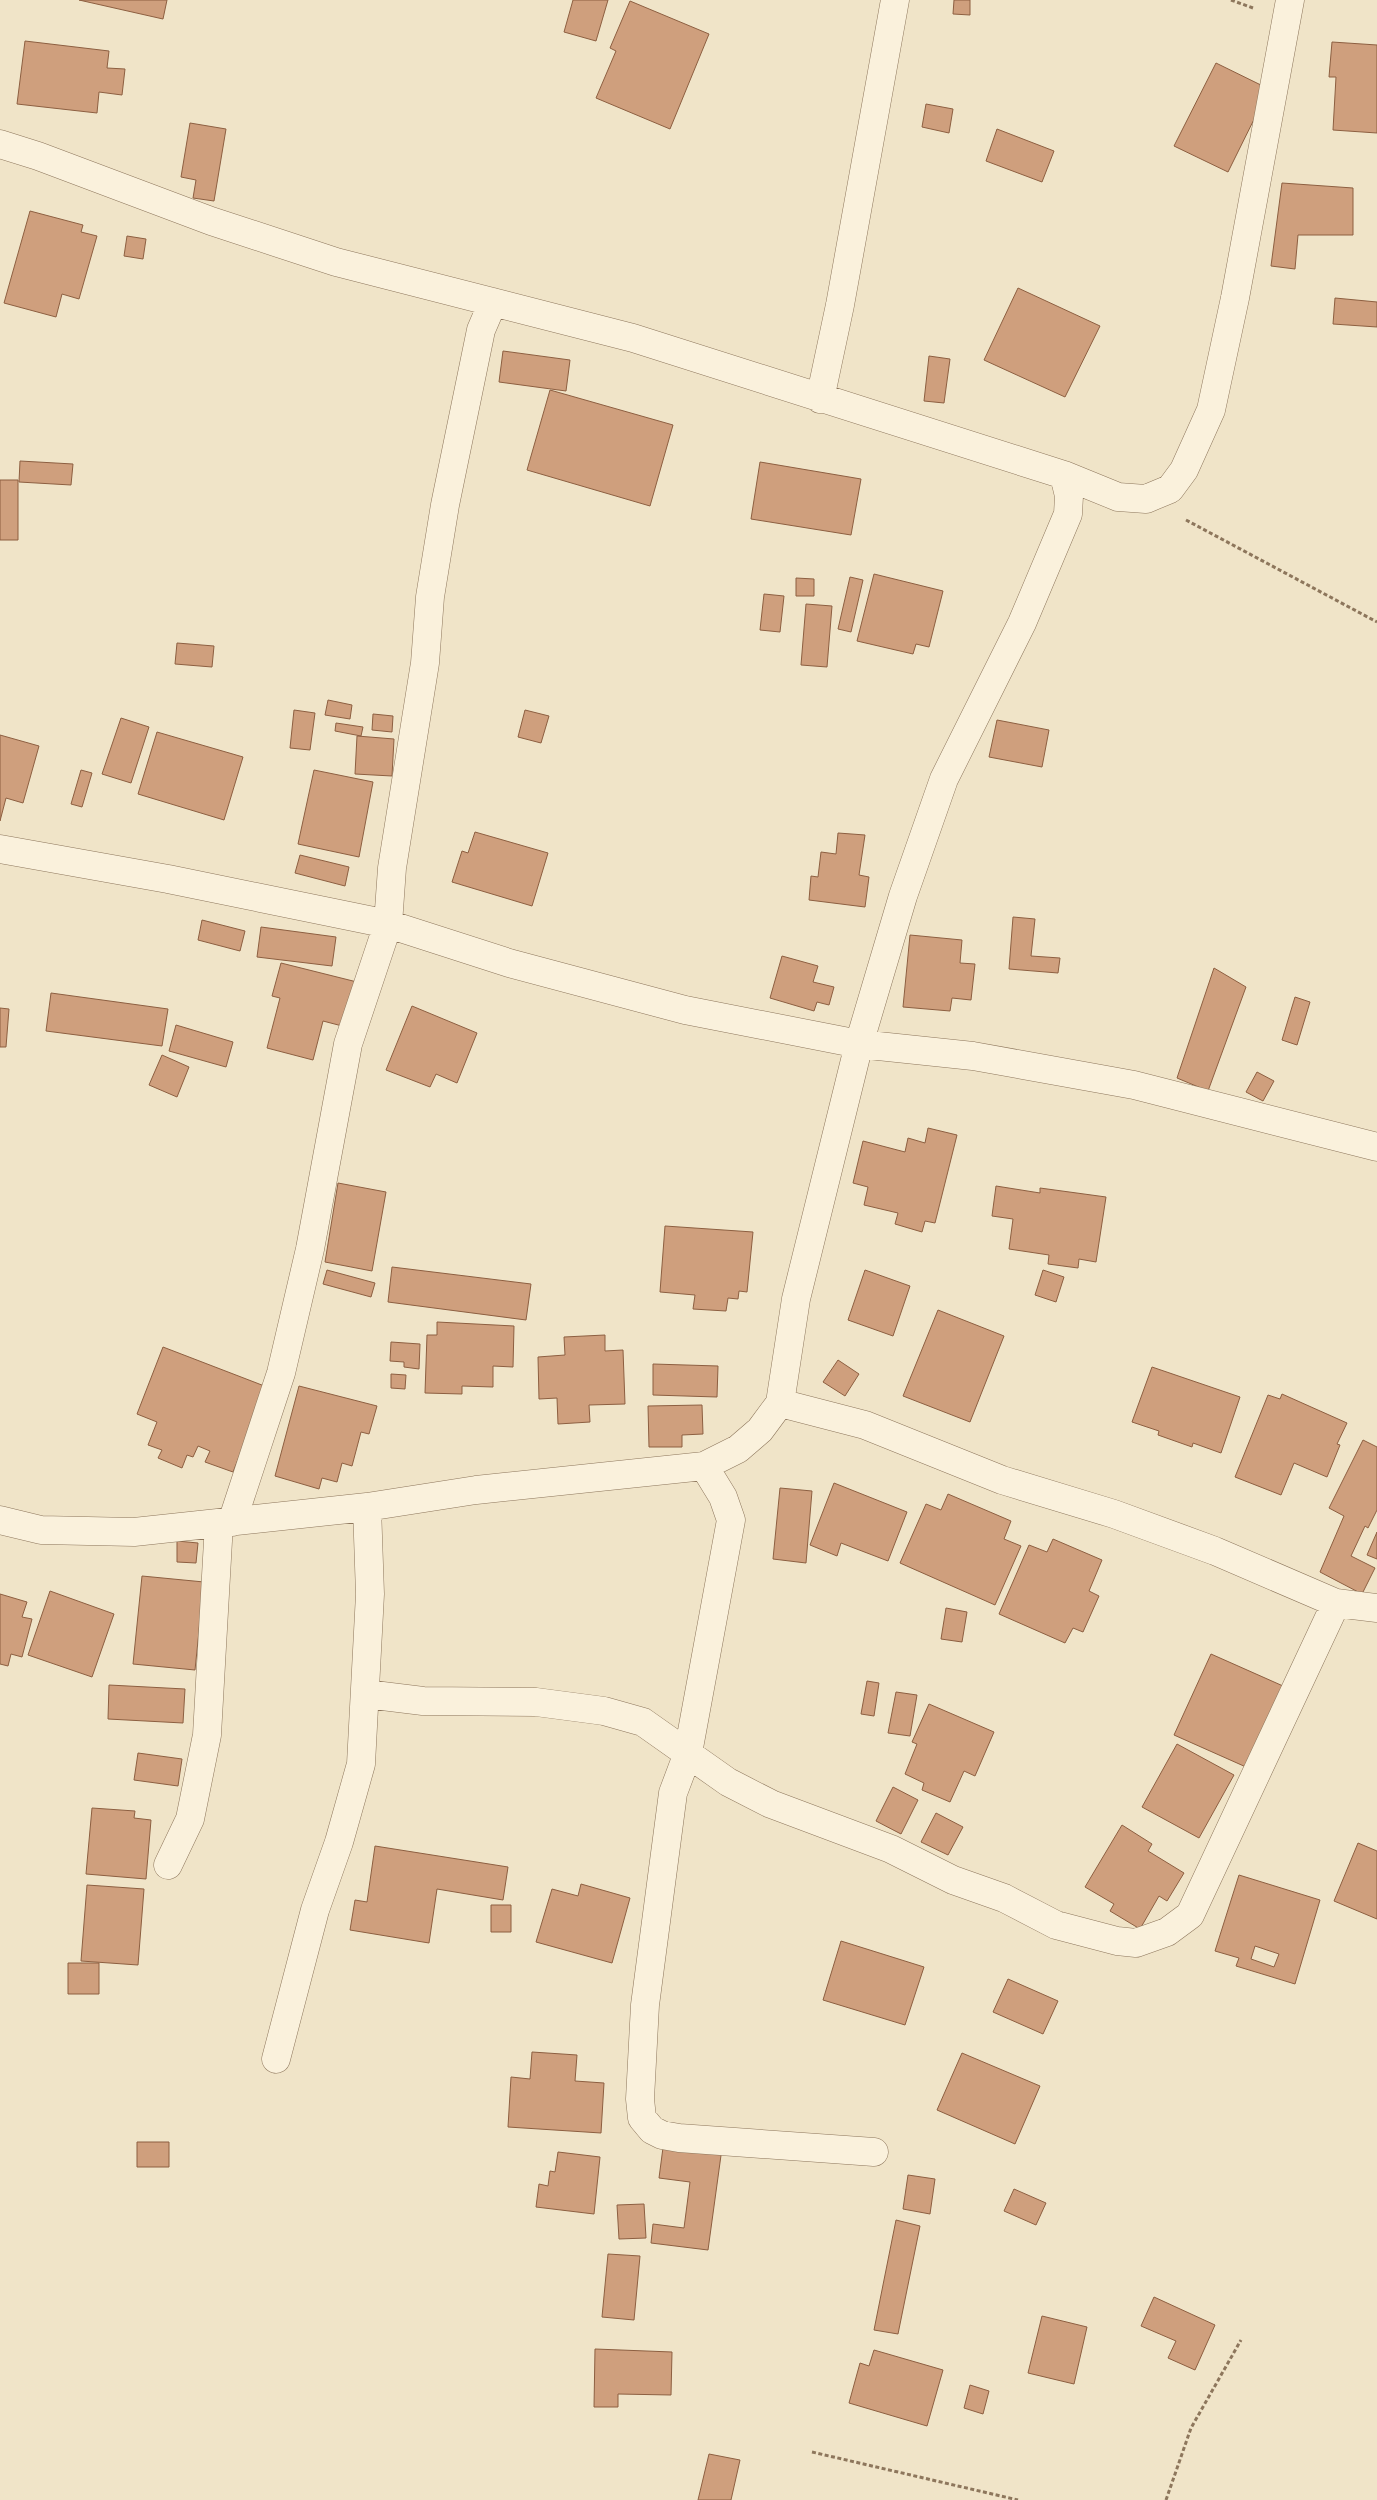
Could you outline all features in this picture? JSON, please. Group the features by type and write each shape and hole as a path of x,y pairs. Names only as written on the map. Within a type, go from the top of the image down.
{"street":[{"path":"820,399 840,305 896,0"},
{"path":"0,144 38,156 211,221 336,262 633,338 1064,475 1118,497 1146,499 1170,489 1184,470 1211,410 1235,298 1290,0"},
{"path":"168,1865 190,1819 207,1735 225,1523 281,1373 310,1249 348,1044 388,924 392,868 425,663 430,597 445,505 481,330 493,302"},
{"path":"0,1520 41,1530 134,1532 367,1507 476,1490 704,1466 738,1449 760,1430 780,1403 796,1299 860,1044 903,896 944,779 1022,623 1068,514 1069,496 1064,475"},
{"path":"0,849 168,879 388,924 509,963 685,1010 860,1044 973,1056 1134,1085 1377,1147"},
{"path":"780,1403 865,1426 1002,1480 1114,1514 1215,1551 1336,1603 1377,1608"},
{"path":"704,1466 723,1497 731,1520 688,1753 673,1793 645,2005 640,2099 642,2118 652,2130 662,2135 679,2138 874,2152"},
{"path":"276,2059 315,1910 339,1842 361,1764 370,1594 367,1507"},
{"path":"366,1694 423,1701 536,1702 604,1712 642,1722 728,1782 771,1804 891,1849 953,1880 1004,1898 1056,1925 1117,1942 1136,1943 1166,1932 1190,1915 1336,1603"}],"path":[{"path":"1146,499 1377,622"},
{"path":"1166,2500 1191,2428 1240,2340"},
{"path":"812,2452 1018,2500"}],"building":[{"path":"79,0 167,0 163,19"},
{"path":"573,0 608,0 596,41 564,32"},
{"path":"954,0 970,0 970,15 953,14"},
{"path":"630,1 709,34 670,129 596,98 616,51 610,48"},
{"path":"25,41 109,51 107,68 125,69 122,95 99,92 97,113 17,104"},
{"path":"1332,42 1377,45 1377,133 1333,130 1336,77 1329,77"},
{"path":"1216,63 1269,89 1228,172 1174,146"},
{"path":"926,104 953,109 949,133 922,127"},
{"path":"190,123 226,129 214,201 193,198 196,180 181,177"},
{"path":"997,129 1054,151 1042,182 986,161"},
{"path":"1282,183 1353,188 1353,235 1298,235 1295,269 1271,266"},
{"path":"30,211 83,225 81,232 97,236 79,299 62,294 56,317 4,303"},
{"path":"127,236 146,239 143,259 124,256"},
{"path":"1018,288 1100,326 1065,397 984,360"},
{"path":"1335,298 1377,302 1377,327 1333,324"},
{"path":"503,351 570,360 566,391 499,382"},
{"path":"929,356 950,359 944,403 924,401"},
{"path":"550,390 673,425 650,506 527,470"},
{"path":"20,461 73,464 71,485 19,482"},
{"path":"760,462 861,479 851,535 751,519"},
{"path":"0,480 18,480 18,540 0,540"},
{"path":"874,574 943,591 929,647 916,644 913,654 857,641"},
{"path":"850,577 863,580 851,632 838,629"},
{"path":"796,578 814,579 814,596 796,596"},
{"path":"764,594 784,596 780,632 760,630"},
{"path":"806,604 832,606 827,667 801,665"},
{"path":"177,643 214,646 212,667 175,664"},
{"path":"328,700 352,705 350,719 325,715"},
{"path":"294,710 315,713 310,750 290,748"},
{"path":"525,710 549,716 541,743 518,737"},
{"path":"373,714 393,716 392,732 372,730"},
{"path":"121,718 149,727 131,783 102,774"},
{"path":"997,720 1049,730 1042,767 989,757"},
{"path":"336,723 363,727 361,736 335,731"},
{"path":"157,732 243,757 224,820 138,794"},
{"path":"0,735 39,746 23,803 6,798 0,821"},
{"path":"357,736 394,739 392,776 355,774"},
{"path":"81,770 92,773 82,807 71,804"},
{"path":"314,770 373,782 359,857 298,844"},
{"path":"475,832 548,853 532,906 452,882 462,851 468,853"},
{"path":"838,833 865,835 859,875 869,877 865,907 809,900 811,876 818,877 821,852 836,854"},
{"path":"300,855 349,867 345,886 295,873"},
{"path":"1013,917 1035,919 1031,956 1060,958 1058,973 1009,969"},
{"path":"202,920 245,931 240,951 198,940"},
{"path":"261,927 336,937 332,966 257,957"},
{"path":"910,935 962,940 960,963 975,964 971,1000 952,998 950,1011 903,1007"},
{"path":"782,956 818,966 813,982 834,987 829,1005 817,1002 814,1011 770,998"},
{"path":"281,963 357,982 346,1027 323,1021 313,1060 267,1048 280,998 272,996"},
{"path":"1214,968 1246,987 1208,1091 1177,1078"},
{"path":"51,993 168,1009 162,1046 46,1031"},
{"path":"1295,997 1310,1002 1297,1045 1282,1040"},
{"path":"412,1006 477,1033 457,1083 436,1074 430,1087 386,1070"},
{"path":"0,1008 9,1009 6,1047 0,1047"},
{"path":"176,1025 233,1042 226,1067 169,1051"},
{"path":"162,1055 189,1067 177,1097 149,1085"},
{"path":"1257,1072 1274,1081 1263,1101 1246,1092"},
{"path":"928,1128 957,1135 935,1223 925,1221 922,1232 895,1224 898,1213 864,1205 868,1187 853,1183 863,1141 905,1152 908,1138 925,1143"},
{"path":"338,1183 386,1192 372,1271 325,1262"},
{"path":"996,1186 1040,1193 1040,1188 1106,1197 1096,1262 1079,1259 1078,1268 1048,1264 1049,1255 1009,1249 1013,1219 992,1216"},
{"path":"665,1226 753,1232 747,1292 739,1291 738,1299 728,1298 726,1311 693,1309 695,1295 660,1292"},
{"path":"392,1267 531,1284 526,1320 388,1302"},
{"path":"327,1270 375,1283 371,1297 323,1284"},
{"path":"865,1270 910,1286 893,1336 848,1320"},
{"path":"1043,1270 1064,1277 1056,1302 1035,1295"},
{"path":"938,1310 1004,1336 970,1422 903,1396"},
{"path":"437,1322 514,1326 513,1367 493,1366 493,1387 462,1386 462,1394 425,1393 427,1335 437,1335"},
{"path":"605,1335 605,1351 623,1350 625,1404 589,1405 590,1422 558,1424 557,1398 539,1399 538,1357 565,1355 564,1337"},
{"path":"391,1342 420,1344 419,1369 404,1367 404,1362 390,1361"},
{"path":"163,1347 267,1387 233,1472 205,1462 210,1451 198,1446 193,1457 187,1455 182,1468 158,1458 162,1450 148,1445 157,1422 137,1414"},
{"path":"838,1360 859,1374 845,1396 823,1382"},
{"path":"653,1364 718,1366 717,1397 653,1395"},
{"path":"1152,1367 1240,1397 1221,1453 1193,1443 1192,1447 1158,1435 1159,1431 1132,1422"},
{"path":"391,1374 406,1375 405,1389 391,1388"},
{"path":"299,1386 377,1406 369,1434 361,1432 352,1466 342,1463 337,1482 322,1478 319,1489 275,1476"},
{"path":"1282,1394 1347,1423 1337,1444 1340,1445 1327,1477 1294,1463 1281,1495 1235,1477 1268,1395 1280,1399"},
{"path":"702,1405 703,1434 682,1435 682,1447 649,1447 648,1406"},
{"path":"1363,1440 1377,1447 1377,1510 1368,1528 1365,1526 1351,1556 1375,1568 1362,1594 1320,1572 1344,1516 1329,1508"},
{"path":"834,1483 907,1512 888,1561 841,1543 837,1556 810,1545"},
{"path":"780,1488 812,1491 806,1563 773,1559"},
{"path":"948,1494 1011,1521 1004,1539 1021,1546 995,1605 900,1563 926,1504 941,1510"},
{"path":"1377,1532 1377,1559 1367,1555"},
{"path":"1053,1539 1102,1560 1089,1591 1099,1596 1083,1632 1073,1628 1065,1643 999,1614 1029,1545 1047,1552"},
{"path":"177,1541 198,1543 196,1563 177,1562"},
{"path":"142,1576 204,1582 195,1670 133,1664"},
{"path":"50,1591 114,1614 92,1677 28,1655"},
{"path":"0,1594 27,1602 22,1617 32,1619 22,1657 11,1654 8,1666 0,1664"},
{"path":"946,1608 967,1612 962,1642 941,1639"},
{"path":"1211,1654 1292,1690 1255,1771 1174,1735"},
{"path":"867,1681 879,1683 874,1716 861,1714"},
{"path":"109,1685 185,1689 183,1723 108,1719"},
{"path":"896,1692 917,1695 910,1736 888,1733"},
{"path":"929,1704 994,1732 975,1776 964,1771 950,1802 922,1790 924,1783 905,1774 917,1744 912,1742"},
{"path":"1177,1744 1234,1775 1199,1838 1142,1807"},
{"path":"138,1753 182,1759 178,1786 134,1780"},
{"path":"893,1787 918,1800 901,1834 876,1821"},
{"path":"92,1808 135,1811 134,1818 151,1820 146,1879 86,1874"},
{"path":"936,1813 963,1827 948,1855 921,1842"},
{"path":"1122,1825 1152,1844 1148,1851 1184,1873 1167,1901 1159,1896 1140,1929 1110,1911 1114,1904 1085,1887"},
{"path":"1358,1843 1377,1851 1377,1919 1334,1901"},
{"path":"375,1846 508,1867 503,1900 437,1889 429,1943 350,1930 355,1900 367,1902"},
{"path":"1239,1875 1320,1900 1295,1984 1236,1966 1239,1958 1215,1951","holes":["1255,1946 1279,1954 1274,1967 1251,1959"]},
{"path":"581,1884 630,1898 612,1963 536,1942 552,1889 578,1896"},
{"path":"87,1885 144,1889 138,1965 81,1961"},
{"path":"491,1905 511,1905 511,1932 491,1932"},
{"path":"841,1941 924,1967 905,2025 823,2000"},
{"path":"68,1963 99,1963 99,1994 68,1994"},
{"path":"1008,1979 1058,2001 1043,2034 993,2012"},
{"path":"532,2052 577,2055 575,2081 604,2083 601,2133 508,2127 511,2077 530,2079"},
{"path":"962,2053 1040,2086 1015,2144 937,2110"},
{"path":"664,2140 722,2148 708,2250 651,2243 653,2224 684,2228 690,2182 659,2178"},
{"path":"137,2142 169,2142 169,2167 137,2167"},
{"path":"558,2152 600,2157 594,2214 536,2207 539,2184 548,2186 550,2171 555,2172"},
{"path":"908,2175 935,2179 930,2214 903,2209"},
{"path":"1014,2189 1046,2203 1036,2225 1004,2211"},
{"path":"644,2204 646,2238 619,2239 617,2205"},
{"path":"896,2220 920,2226 898,2334 874,2330"},
{"path":"608,2254 640,2256 634,2320 602,2317"},
{"path":"1154,2297 1215,2325 1195,2370 1168,2358 1176,2341 1141,2326"},
{"path":"1042,2316 1087,2327 1074,2384 1028,2373"},
{"path":"595,2349 672,2352 671,2395 618,2394 618,2407 594,2407"},
{"path":"874,2350 943,2370 927,2426 849,2403 860,2363 869,2366"},
{"path":"970,2385 989,2391 983,2414 964,2408"},
{"path":"709,2454 740,2460 731,2500 698,2500"}]}
